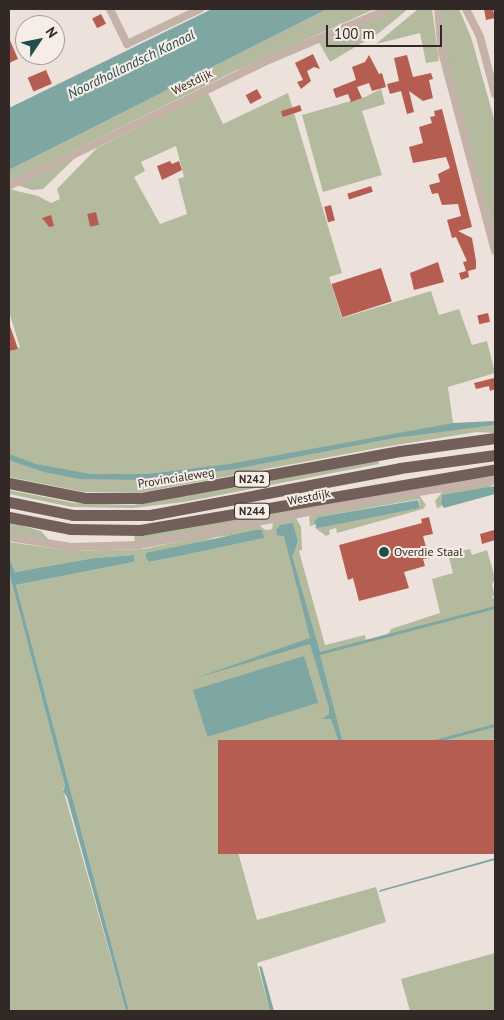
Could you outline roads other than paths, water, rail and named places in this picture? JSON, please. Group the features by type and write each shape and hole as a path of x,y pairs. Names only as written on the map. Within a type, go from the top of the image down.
{"main road":[{"name":"Provincialeweg","path":"9,484 75,497 141,498 400,451 495,438"},
{"name":"N242","path":"9,502 73,515 150,515 400,468 495,455"},
{"name":"Westdijk","path":"9,517 70,529 140,530 495,469"}],"street":[{"path":"110,9 127,44 200,9"},
{"name":"Westdijk","path":"9,186 271,59 389,9"},
{"path":"438,9 442,52 495,250"},
{"path":"466,9 480,37 495,94"},
{"name":"Westdijk","path":"9,538 71,547 139,545 380,498 495,480"}],"water":[{"name":"Noordhollandsch Kanaal","path":"212,9 327,9 9,170 9,108"},
{"path":"495,421 495,425 394,438 235,469 147,480 80,479 44,472 9,460 9,454 36,464 90,474 149,474 229,464 453,423"},
{"path":"495,486 495,494 444,508 441,504 442,495"},
{"path":"418,500 420,508 317,528 314,521 319,517"},
{"path":"293,523 298,542 292,556 320,652 495,606 495,609 320,655 348,763 495,724 495,727 347,766 331,719 322,719 329,714 329,708 310,644 193,679 310,638 284,536 277,535 276,530 280,525"},
{"path":"262,530 264,538 148,562 146,557 146,553"},
{"path":"134,555 134,562 16,585 129,1011 126,1011 67,797 63,791 65,786 9,572 9,557 15,572 94,558"},
{"path":"304,656 318,703 207,737 193,690"},
{"path":"495,858 495,860 379,892 380,890"},
{"path":"259,966 262,967 274,1011 270,1011"}],"place":[{"name":"Overdie Staal","path":"384,552"}]}
